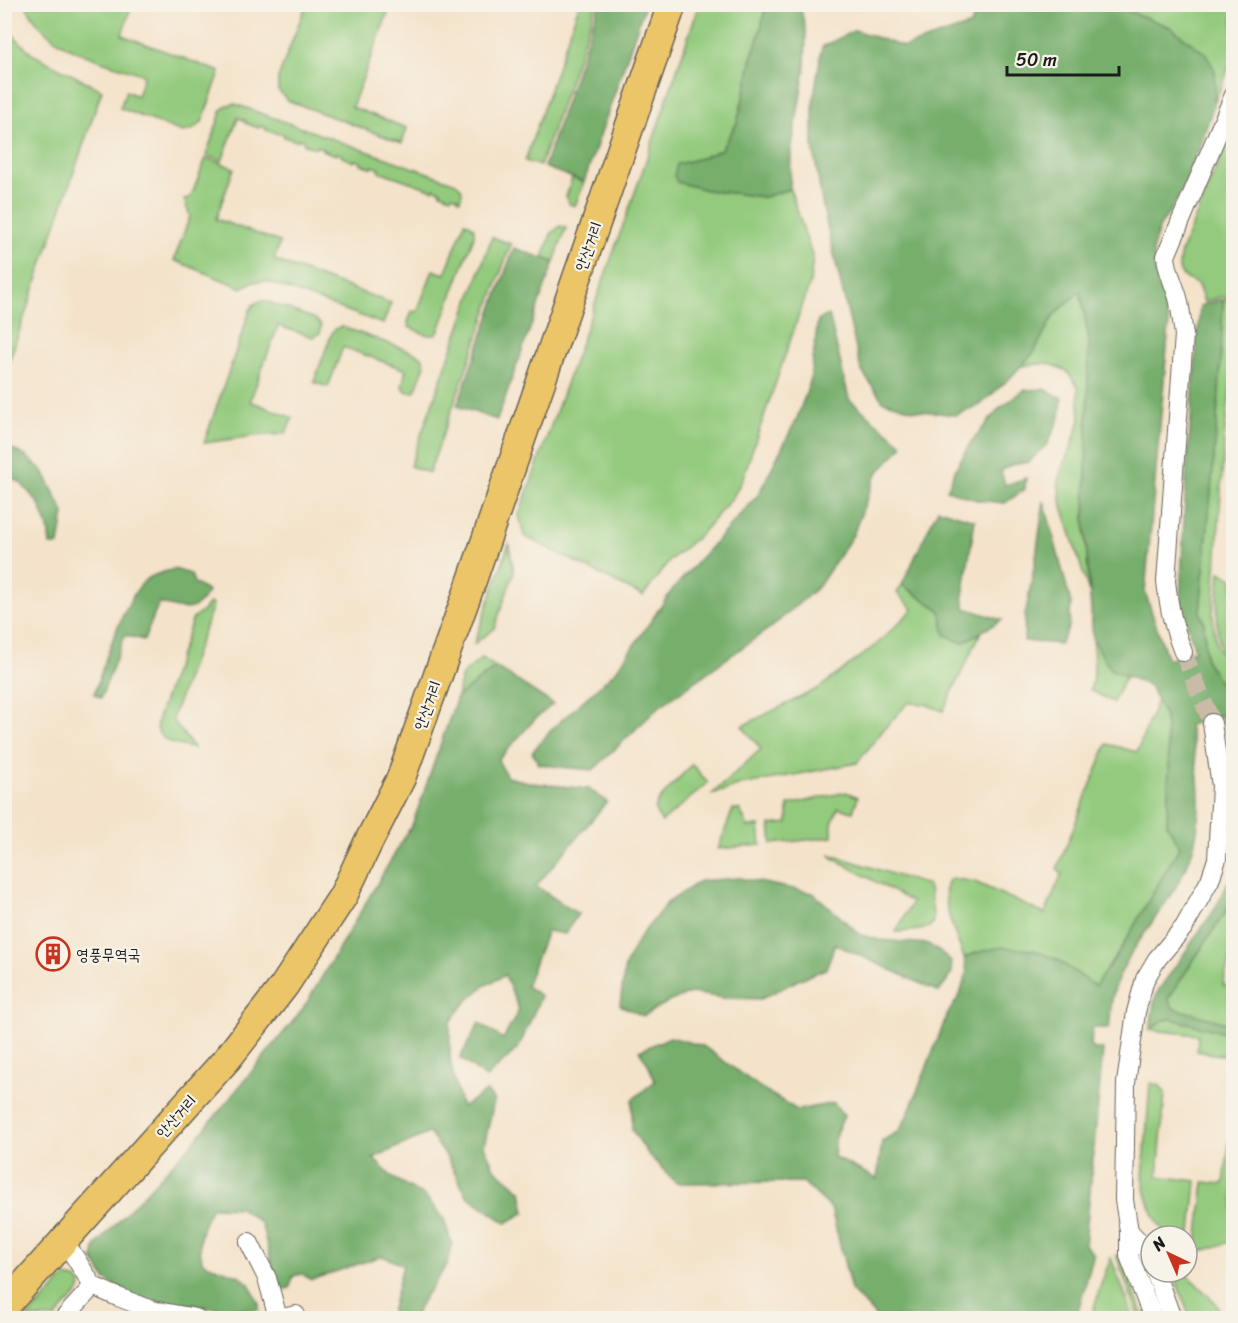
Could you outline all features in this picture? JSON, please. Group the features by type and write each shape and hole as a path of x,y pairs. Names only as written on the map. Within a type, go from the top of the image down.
{"main road":[{"name":"안산거리","path":"4,1307 227,1059 284,986 343,896 401,778 672,4"}],"street":[{"path":"1183,652 1174,629 1166,581 1184,335 1177,295 1167,268 1166,256 1233,95"},
{"path":"1153,1318 1129,1256 1129,1231 1124,1200 1126,1083 1136,1012 1145,979 1157,959 1184,927 1210,880 1217,859 1221,786 1212,723"},
{"path":"1129,1231 1139,1242"},
{"path":"63,1240 93,1286 152,1310 196,1318"},
{"path":"249,1242 286,1317"},
{"path":"1159,1284 1172,1318"},
{"path":"64,1318 93,1286"}],"green space":[{"path":"979,4 1112,5 1170,27 1206,54 1215,71 1215,101 1199,149 1178,198 1159,228 1153,248 1155,271 1166,304 1169,325 1145,592 1168,660 1195,650 1180,602 1186,479 1200,306 1223,300 1217,417 1200,612 1204,622 1206,661 1225,691 1233,694 1233,755 1229,736 1220,715 1189,725 1196,759 1199,796 1197,832 1193,849 1170,897 1138,942 1120,974 1111,1005 1109,1028 1092,1028 1091,1048 1103,1050 1085,1245 1094,1254 1076,1318 877,1318 851,1290 831,1208 803,1182 676,1183 649,1155 632,1130 632,1100 655,1081 647,1062 639,1051 670,1037 703,1046 761,1088 797,1110 834,1103 844,1116 836,1133 834,1157 877,1179 882,1141 899,1131 909,1112 947,1015 960,995 967,971 964,958 1001,947 1034,950 1058,960 1095,986 1119,952 1180,846 1167,825 1169,765 1165,717 1150,686 1110,669 1093,639 1085,525 1089,339 1080,291 1054,315 1034,352 1011,377 980,405 956,415 913,410 883,401 861,370 823,208 813,146 813,102 822,47 855,30 904,47 971,25"},
{"path":"1160,4 1162,6 1163,4 1233,5 1233,58 1215,101 1215,71 1170,27 1112,5"},
{"path":"26,5 132,5 122,35 220,72 202,122 192,130 182,132 120,108 126,91 137,96 144,75 93,58 61,43 47,33"},
{"path":"306,5 391,5 352,107 407,128 402,143 287,100 278,90 278,78"},
{"path":"579,5 596,5 540,166 525,161"},
{"path":"599,5 645,5 584,182 544,167"},
{"path":"699,5 766,5 737,123 721,150 678,164 677,182 707,190 764,197 790,189 813,258 810,283 742,480 733,497 702,533 670,560 643,596 524,536 519,515 640,178"},
{"path":"766,5 800,6 806,31 805,69 791,152 790,189 764,197 707,190 677,182 674,176 677,164 721,150 737,123"},
{"path":"4,26 32,54 102,90 5,373"},
{"path":"235,104 456,183 462,190 460,200 458,197 452,195 451,197 434,188 433,190 379,171 380,169 373,166 372,168 361,162 342,157 342,155 322,150 317,146 316,148 304,144 304,141 298,139 297,141 284,137 284,134 245,123 246,121 238,118 222,161 206,155 222,110 227,105"},
{"path":"1233,127 1233,298 1219,297 1204,302 1198,285 1180,273 1181,252"},
{"path":"206,158 234,168 216,219 280,242 274,260 391,303 383,324 266,281 252,282 242,288 174,260 190,216 184,199 189,198 192,194"},
{"path":"572,178 584,182 575,206 569,204 566,197"},
{"path":"465,222 474,229 474,236 439,330 435,335 418,332 409,327 408,322 412,311 417,312 433,270 445,274"},
{"path":"560,226 566,228 554,262 543,258 551,234"},
{"path":"492,237 511,244 429,473 410,466"},
{"path":"514,248 554,262 497,420 457,406"},
{"path":"1080,291 1089,339 1085,525 1089,592 1062,506 1058,481 1080,420 1078,387 1067,371 1048,363 1022,366 1034,352 1054,315"},
{"path":"1223,300 1233,301 1234,367 1225,429 1213,615 1219,650 1233,666 1233,694 1225,691 1206,661 1204,622 1200,612 1217,417"},
{"path":"260,301 269,302 315,319 321,325 320,333 313,337 278,326 250,401 293,418 285,434 204,443 250,310"},
{"path":"829,315 849,399 903,445 876,475 853,535 819,586 774,625 659,707 593,770 539,764 532,752 553,728 616,671 673,589 758,495 797,418 810,382 818,320"},
{"path":"340,327 422,357 425,365 415,391 407,392 402,386 406,370 343,347 328,387 314,382 331,335"},
{"path":"1044,389 1062,398 1060,417 1048,443 1029,462 1011,465 1001,471 1005,485 1026,478 1025,489 1005,503 977,500 947,490 971,442 999,409 1024,390"},
{"path":"5,445 26,456 43,471 64,513 59,545 50,545 48,527 39,504 20,482 5,475"},
{"path":"1044,501 1071,603 1069,627 1060,644 1024,641 1025,616"},
{"path":"938,509 975,520 963,596 965,608 1002,620 962,643 945,635 940,610 902,585"},
{"path":"509,544 514,572 494,629 474,644"},
{"path":"174,569 191,574 194,583 208,592 194,607 179,608 159,603 144,640 125,635 101,698 94,694 123,615 139,587 156,574"},
{"path":"1220,572 1233,578 1231,608 1233,662 1223,652 1218,635"},
{"path":"902,585 941,610 962,643 981,632 943,711 925,704 908,703 857,763 741,785 711,795 761,749 742,726 819,688 877,644 913,609 897,593"},
{"path":"209,603 213,605 172,719 194,748 166,740 159,733 157,724 193,618"},
{"path":"1093,639 1110,669 1126,676 1113,702 1090,690 1094,673"},
{"path":"482,658 496,667 457,697 462,675"},
{"path":"496,667 553,704 535,719 498,760 507,777 533,783 589,789 607,802 536,886 578,914 565,934 547,931 526,986 541,996 519,1047 486,1078 460,1058 479,1023 503,1039 519,1010 505,975 484,986 465,1003 450,1023 450,1059 462,1107 487,1091 494,1101 484,1146 494,1168 521,1191 525,1212 506,1223 467,1196 446,1156 429,1133 373,1158 393,1178 425,1196 444,1219 452,1245 447,1265 422,1301 414,1318 385,1318 391,1313 403,1265 382,1256 311,1280 302,1274 293,1276 290,1288 279,1290 261,1223 240,1208 212,1207 201,1234 201,1255 203,1263 240,1276 249,1284 259,1303 259,1310 211,1308 166,1303 132,1296 105,1279 93,1259 96,1245 198,1137 303,1009 413,823 457,697"},
{"path":"1157,700 1165,717 1169,764 1167,825 1180,846 1119,952 1095,986 1058,960 975,953 964,958 946,905 945,894 951,878 975,882 1045,914 1062,873 1057,869 1107,744 1137,752"},
{"path":"692,764 708,783 662,822 655,809 657,803"},
{"path":"846,792 858,797 853,812 838,808 832,824 832,837 772,844 770,825 788,823 788,805"},
{"path":"733,809 740,810 748,827 759,826 761,845 718,849"},
{"path":"829,854 927,885 933,913 931,925 920,930 896,932 912,902"},
{"path":"739,878 813,893 861,935 880,940 928,944 951,962 952,973 939,992 835,944 826,969 800,979 761,999 724,998 692,993 670,1001 643,1016 620,1005 625,966 639,938 667,903 700,881"},
{"path":"1228,882 1233,883 1233,903 1168,999 1173,1008 1233,1025 1233,1035 1172,1019 1164,1020 1150,1030 1158,991 1215,909"},
{"path":"1233,903 1233,945 1223,985 1233,988 1233,1025 1172,1008 1168,999"},
{"path":"1172,1019 1233,1035 1233,1057 1197,1051 1198,1035 1150,1030 1164,1020"},
{"path":"1150,1083 1159,1085 1165,1092 1158,1176 1196,1181 1192,1224 1159,1224 1151,1209 1143,1178"},
{"path":"1232,1117 1234,1117 1233,1241 1199,1252 1199,1226 1204,1182 1224,1184"},
{"path":"1116,1255 1122,1259 1144,1318 1139,1318"},
{"path":"1111,1258 1134,1318 1091,1318"},
{"path":"65,1277 76,1279 81,1284 80,1291 55,1318 27,1318"},
{"path":"1177,1284 1196,1284 1217,1304 1222,1318 1190,1318"}],"tunnel":[{"path":"1183,652 1212,723"}],"place":[{"name":"영풍무역국","path":"53,954"}]}
